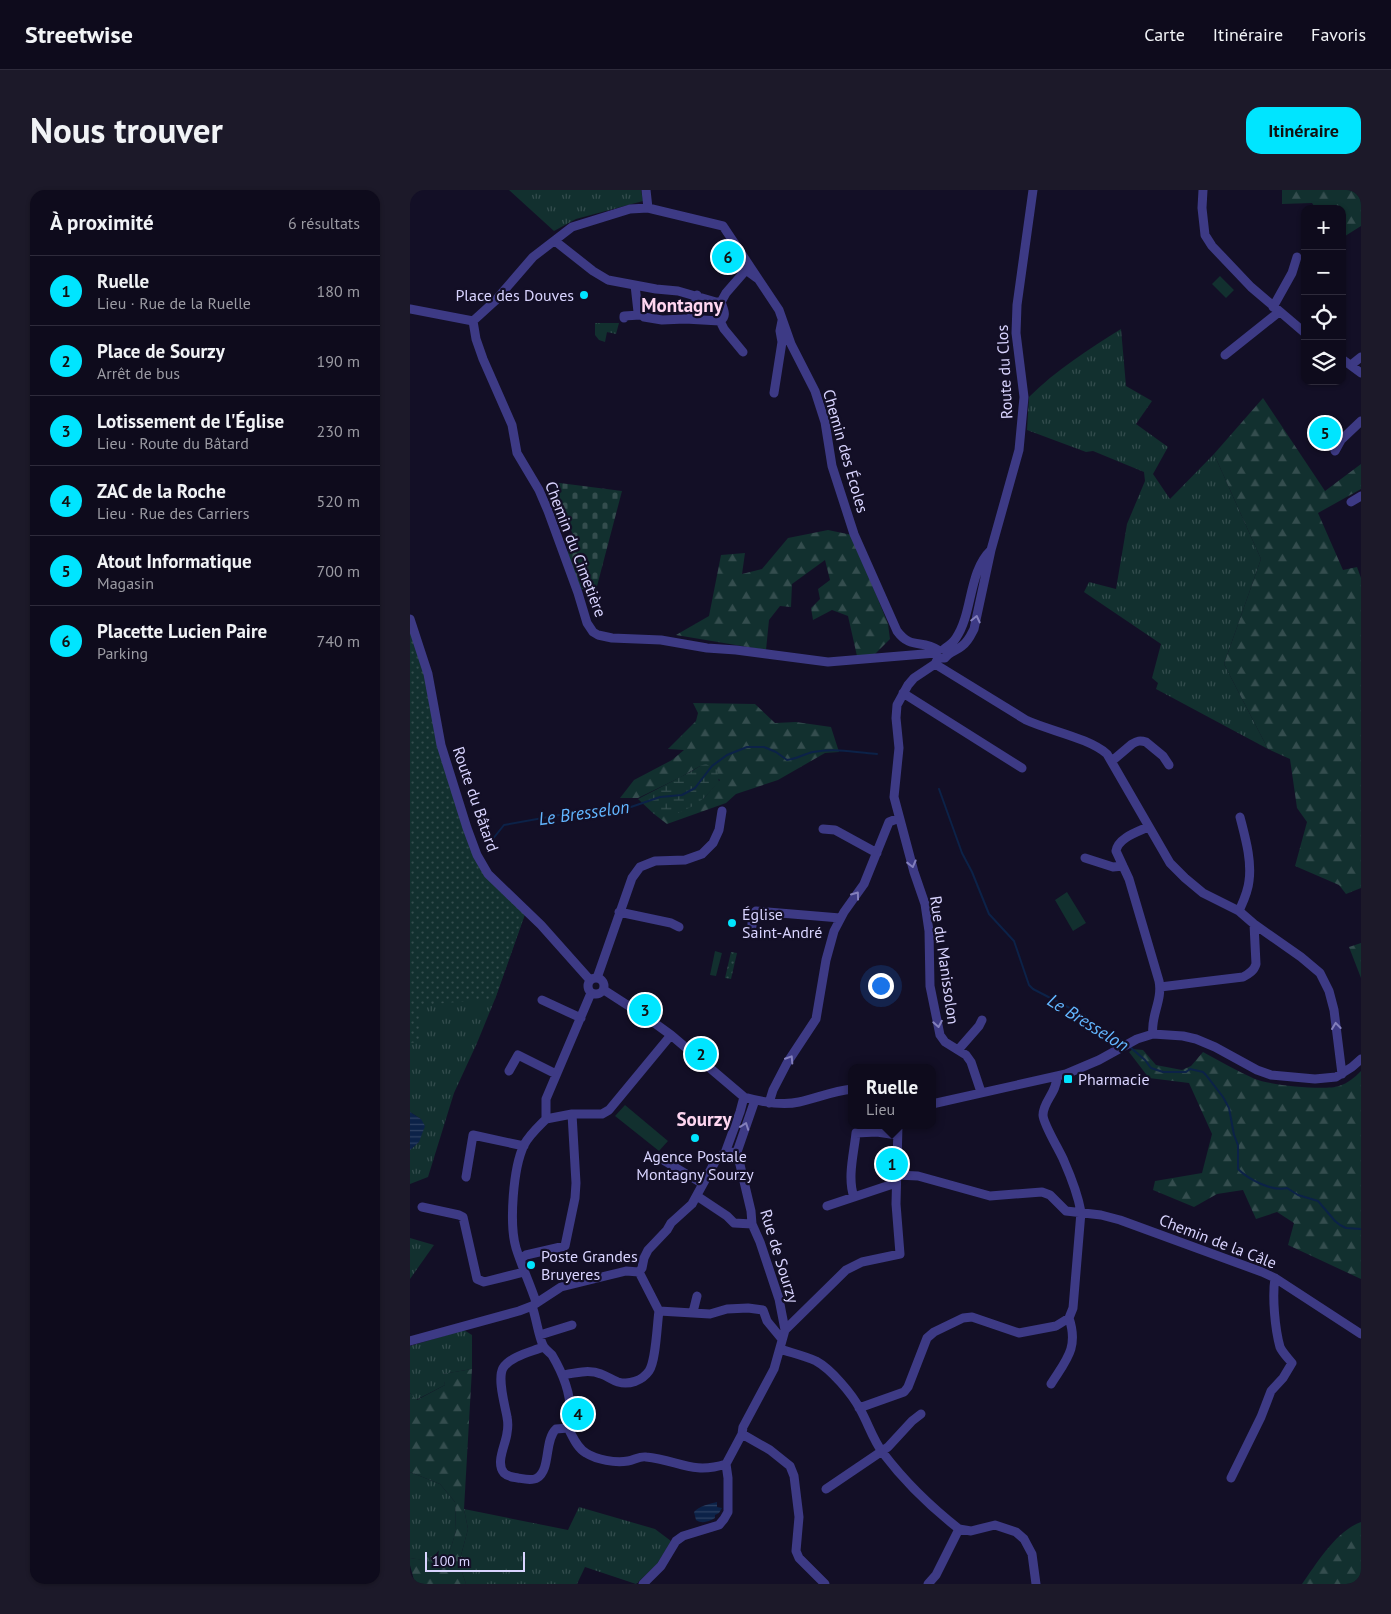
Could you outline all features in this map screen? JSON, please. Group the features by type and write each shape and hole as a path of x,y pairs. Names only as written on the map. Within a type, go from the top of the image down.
{"street":[{"path":"646,190 648,208"},
{"name":"Route du Clos","path":"903,693 914,678 940,655 963,646 970,638 974,629 992,550 1019,450 1024,397 1016,333 1017,305 1033,190"},
{"path":"1202,190 1202,208 1207,239 1227,263 1276,310 1301,329"},
{"path":"410,309 473,321 496,301 533,257 572,227 630,210 648,208 724,226 739,249 746,270 758,279"},
{"path":"556,240 593,271 608,280 678,291 721,302"},
{"name":"Chemin des Écoles","path":"739,249 779,310 791,344 815,391 824,422 832,466 854,534 897,631 902,638 911,643 932,646 940,655 1026,720 1095,745 1107,754 1170,864 1203,893 1239,911 1320,973 1329,991 1334,1010 1342,1074"},
{"path":"1225,355 1276,310 1297,257"},
{"path":"624,318 624,316 640,315 649,319 720,321 724,319 725,315 721,302 726,293 746,270"},
{"path":"632,284 640,315"},
{"path":"690,319 696,295"},
{"path":"774,393 782,342 780,331 782,320"},
{"name":"Chemin du Cimetière","path":"473,321 476,339 512,425 517,452 539,490 578,593 587,623 598,635 604,638 661,640 707,648 828,662 940,655"},
{"path":"720,321 724,329 743,352"},
{"path":"1350,364 1361,357"},
{"path":"1346,362 1361,373"},
{"path":"1335,451 1341,440 1361,421"},
{"path":"1351,502 1361,496"},
{"name":"Route du Bâtard","path":"410,619 428,674 441,745 477,855 488,874 594,979"},
{"path":"903,693 1022,768"},
{"name":"Rue du Manissolon","path":"903,693 896,711 899,748 894,797 914,872 925,904 929,931 930,986 940,1035 944,1042 966,1055 971,1062 981,1092"},
{"path":"1112,762 1132,744 1142,741 1146,742 1163,756 1170,765"},
{"path":"604,990 599,994 591,993 587,987 594,979 632,878 640,867 655,861 685,860 702,854 712,843 719,830 722,812"},
{"path":"1239,911 1250,877 1246,841 1240,817"},
{"path":"769,1102 787,1063 816,1019 826,960 834,931 840,918 864,884 889,822 899,818"},
{"path":"1148,826 1122,840 1118,844 1116,851 1129,879 1160,987 1153,1034"},
{"path":"823,829 835,830 877,853"},
{"path":"1085,858 1113,867 1122,866"},
{"path":"750,930 752,914 756,911 840,918"},
{"path":"619,912 672,923 679,927"},
{"path":"1160,987 1243,977 1251,972 1256,964 1254,924"},
{"path":"594,979 602,981 604,990 671,1035 744,1097 786,1104 848,1089"},
{"path":"546,1119 546,1099 591,993"},
{"path":"542,1000 581,1018"},
{"path":"958,1050 980,1026 982,1020"},
{"path":"936,1103 1057,1076 1099,1060 1127,1044 1153,1034 1196,1038 1257,1070 1271,1075 1315,1079 1336,1077 1361,1058"},
{"path":"643,1584 661,1566 676,1541 683,1536 718,1525 724,1519 728,1512 726,1464 715,1468 696,1469 644,1456 626,1462 599,1459 585,1453 579,1447 568,1428 571,1417 570,1400 563,1375 550,1353 543,1347 534,1304 520,1259 513,1232 514,1197 517,1170 524,1146 533,1132 546,1119 572,1114 602,1114 610,1110 671,1035"},
{"path":"509,1071 518,1055 556,1074"},
{"path":"859,1408 904,1392 908,1387 927,1338 934,1332 963,1318 972,1317 1019,1333 1056,1326 1069,1318 1073,1308 1081,1212 1064,1161 1042,1117 1044,1108 1057,1085 1057,1076"},
{"path":"639,1272 648,1250 671,1223 692,1204 716,1160 725,1153 744,1097"},
{"path":"725,1153 737,1152 755,1100"},
{"path":"520,1259 565,1246 575,1198 576,1183 572,1114"},
{"path":"659,1311 710,1314 748,1308 763,1310 767,1321 783,1334 846,1270 862,1262 900,1254 896,1204 898,1130 856,1133 852,1172 852,1192 854,1197"},
{"path":"466,1177 474,1135 524,1146"},
{"name":"Rue de Sourzy","path":"726,1464 742,1434 748,1415 774,1369 783,1334 779,1299 752,1224 751,1211 737,1152"},
{"path":"658,1157 703,1184"},
{"name":"Chemin de la Câle","path":"897,1179 918,1176 990,1196 1042,1192 1050,1195 1066,1210 1120,1220 1262,1272 1275,1278 1361,1334"},
{"path":"827,1206 897,1179"},
{"path":"697,1196 727,1216 734,1223 752,1224"},
{"path":"422,1207 463,1217 477,1279 484,1282 524,1272"},
{"path":"410,1341 519,1311 534,1304 560,1287 626,1271 639,1272"},
{"path":"563,1375 599,1373 618,1382 631,1384 649,1372 659,1311 639,1272"},
{"path":"1231,1478 1261,1417 1271,1391 1283,1378 1292,1363 1280,1349 1273,1289 1275,1278"},
{"path":"693,1312 697,1296"},
{"path":"1051,1384 1073,1344 1072,1327 1069,1318"},
{"path":"540,1335 572,1325"},
{"path":"543,1347 514,1359 506,1364 502,1370 501,1378 507,1426 501,1460 503,1473 508,1477 530,1480 537,1478 542,1474 551,1433 556,1429 568,1428"},
{"path":"780,1349 816,1361 824,1366 849,1392 882,1452 918,1493 959,1529 972,1530 995,1525 1016,1532 1024,1539 1032,1554 1036,1584"},
{"path":"826,1489 888,1448 912,1421 921,1414"},
{"path":"742,1434 770,1450 790,1466 795,1484 799,1517 796,1551 799,1558 825,1584"},
{"path":"928,1584 937,1580 959,1529"}],"green space":[{"path":"509,190 641,190 643,201 576,219 554,231"},
{"path":"1282,190 1361,190 1361,226 1346,235 1346,205 1282,204"},
{"path":"1220,276 1234,290 1226,298 1212,284"},
{"path":"595,323 619,323 616,334 607,332 605,342 599,340 595,335"},
{"path":"1121,329 1126,386 1152,401 1136,424 1168,447 1153,474 1170,499 1214,454 1261,559 1224,664 1268,749 1156,689 1158,683 1152,678 1161,644 1084,592 1089,582 1116,589 1127,524 1145,481 1144,472 1093,451 1086,452 1027,430 1029,397 1039,387 1085,352"},
{"path":"1263,398 1325,491 1361,464 1361,489 1318,513 1343,570 1357,567 1361,578 1361,888 1346,894 1339,885 1295,866 1307,822 1297,808 1290,759 1268,749 1224,664 1261,559 1214,454"},
{"path":"552,482 622,491 596,590 579,589 566,554 575,540"},
{"path":"828,530 852,535 888,624 890,639 874,655 857,656 848,616 832,610 813,620 811,608 820,599 818,589 830,580 825,560 792,584 791,607 780,606 769,620 766,650 676,635 709,616 721,555 745,553 742,574 762,569 788,538"},
{"path":"410,630 425,675 474,857 525,914 495,999 421,1005 421,1042 410,1043"},
{"path":"693,703 755,704 775,723 796,722 831,727 839,752 825,753 778,780 736,794 726,803 667,824 654,814 672,814 704,798 720,780 700,766 638,798 620,798 634,780 672,760 684,750 668,749 696,721 698,713"},
{"path":"706,764 717,770 719,782 704,798 693,806 674,815 654,814 638,799 700,766"},
{"path":"1067,892 1086,923 1073,931 1055,900"},
{"path":"525,914 495,999 454,1093 428,1177 410,1184 410,1150 419,1142 421,1119 410,1112 410,944"},
{"path":"1361,943 1361,978 1349,947"},
{"path":"715,951 722,953 716,976 710,975"},
{"path":"731,952 737,953 731,979 725,978"},
{"path":"1133,1049 1143,1050 1156,1065 1182,1070 1191,1066 1203,1052 1255,1079 1297,1087 1322,1088 1339,1086 1351,1080 1361,1071 1361,1279 1288,1245 1294,1223 1277,1212 1256,1219 1243,1190 1217,1194 1194,1207 1153,1190 1155,1181 1202,1173 1212,1134 1189,1083 1149,1078 1129,1052"},
{"path":"625,1105 668,1141 659,1151 615,1116"},
{"path":"410,1238 434,1245 410,1279"},
{"path":"464,1330 472,1335 472,1369 443,1374 445,1385 416,1400 410,1393 410,1346"},
{"path":"472,1369 464,1509 468,1529 459,1563 466,1584 415,1584 410,1558 446,1563 456,1531 455,1502 440,1484 410,1472 410,1393 417,1400 445,1385 442,1374"},
{"path":"410,1472 440,1484 455,1502 456,1531 446,1564 410,1558"},
{"path":"579,1507 655,1529 671,1541 657,1564 636,1584 585,1567 577,1584 466,1584 459,1563 468,1529 464,1509 568,1530"},
{"path":"1361,1522 1361,1584 1302,1584 1335,1540 1352,1526"}],"water":[{"path":"410,1112 421,1119 425,1126 419,1142 410,1150"},
{"path":"717,1502 717,1507 722,1508 715,1515 715,1518 705,1522 696,1520 694,1512 696,1510"}],"waterway":[{"name":"Le Bresselon","path":"488,845 504,825 576,812 628,808 660,797 682,795 695,788 712,766 727,755 747,747 764,747 776,752 787,760 829,750 877,754"},
{"name":"Le Bresselon","path":"939,789 962,853 989,914 1014,941 1029,985 1033,989 1085,1016 1098,1033 1118,1038 1125,1042"},
{"name":"Le Bresselon","path":"1130,1047 1151,1068 1163,1072 1186,1072 1190,1069 1203,1072 1206,1075 1229,1108 1234,1135 1238,1145 1238,1169 1242,1173 1268,1186 1281,1189 1287,1188 1298,1195 1318,1201 1340,1225 1346,1228 1361,1229"}],"place":[{"name":"Placette Lucien Paire","path":"728,257"},
{"name":"Place des Douves","path":"584,295"},
{"name":"Atout Informatique","path":"1325,433"},
{"name":"Église Saint-André","path":"732,923"},
{"name":"Lotissement de l'Église","path":"645,1010"},
{"name":"Place de Sourzy","path":"701,1054"},
{"name":"Pharmacie","path":"1068,1079"},
{"name":"Agence Postale Montagny Sourzy","path":"695,1138"},
{"name":"Ruelle","path":"892,1164"},
{"name":"Poste Grandes Bruyeres","path":"531,1265"},
{"name":"ZAC de la Roche","path":"578,1414"}],"district":[{"name":"Montagny","path":"682,305"},
{"name":"Sourzy","path":"704,1119"}]}
